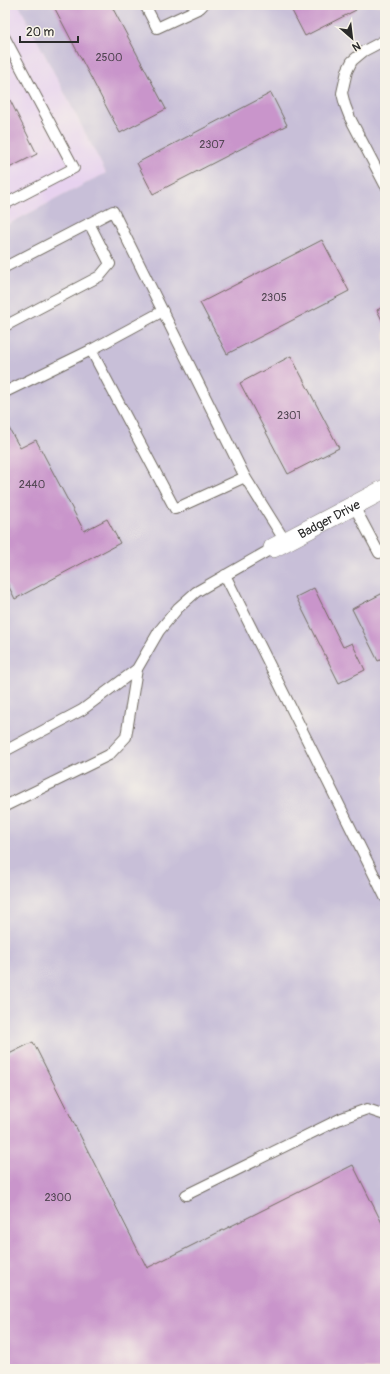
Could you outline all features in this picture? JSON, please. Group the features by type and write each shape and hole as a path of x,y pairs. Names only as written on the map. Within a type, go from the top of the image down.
{"street":[{"name":"Badger Drive","path":"279,544 385,490"}],"lane":[{"path":"145,5 157,28 200,8 202,5"},
{"path":"5,38 74,168 5,204"},
{"path":"385,40 364,51 352,61 347,70 342,93 350,118 385,185"},
{"path":"5,267 113,211 279,544 196,592 178,608 159,631 137,669 126,737 109,755 5,806"},
{"path":"5,326 100,276 110,264 90,223"},
{"path":"5,392 91,350 163,311"},
{"path":"91,350 175,509 245,477"},
{"path":"354,506 379,554 385,550"},
{"path":"225,575 385,897"},
{"path":"5,751 82,710 137,669"},
{"path":"186,1195 342,1118 367,1109 385,1114"}],"shaded area":[{"path":"5,5 19,5 106,173 5,226"},
{"path":"19,5 385,5 385,1369 5,1369 5,226 106,173"}],"building":[{"path":"53,5 111,5 166,109 120,133"},
{"path":"289,5 354,5 356,10 305,36"},
{"path":"5,90 37,154 5,170"},
{"path":"271,93 287,125 153,194 137,163"},
{"path":"322,240 349,291 227,354 200,303"},
{"path":"385,306 385,326 377,310"},
{"path":"291,356 339,448 288,474 240,383"},
{"path":"5,421 20,448 36,440 84,531 107,519 120,543 15,599 5,579"},
{"path":"314,588 343,647 352,643 365,670 339,683 296,597"},
{"path":"385,592 385,658 378,661 352,609"},
{"path":"33,1042 147,1268 353,1165 385,1229 385,1369 5,1369 5,1056"}]}
